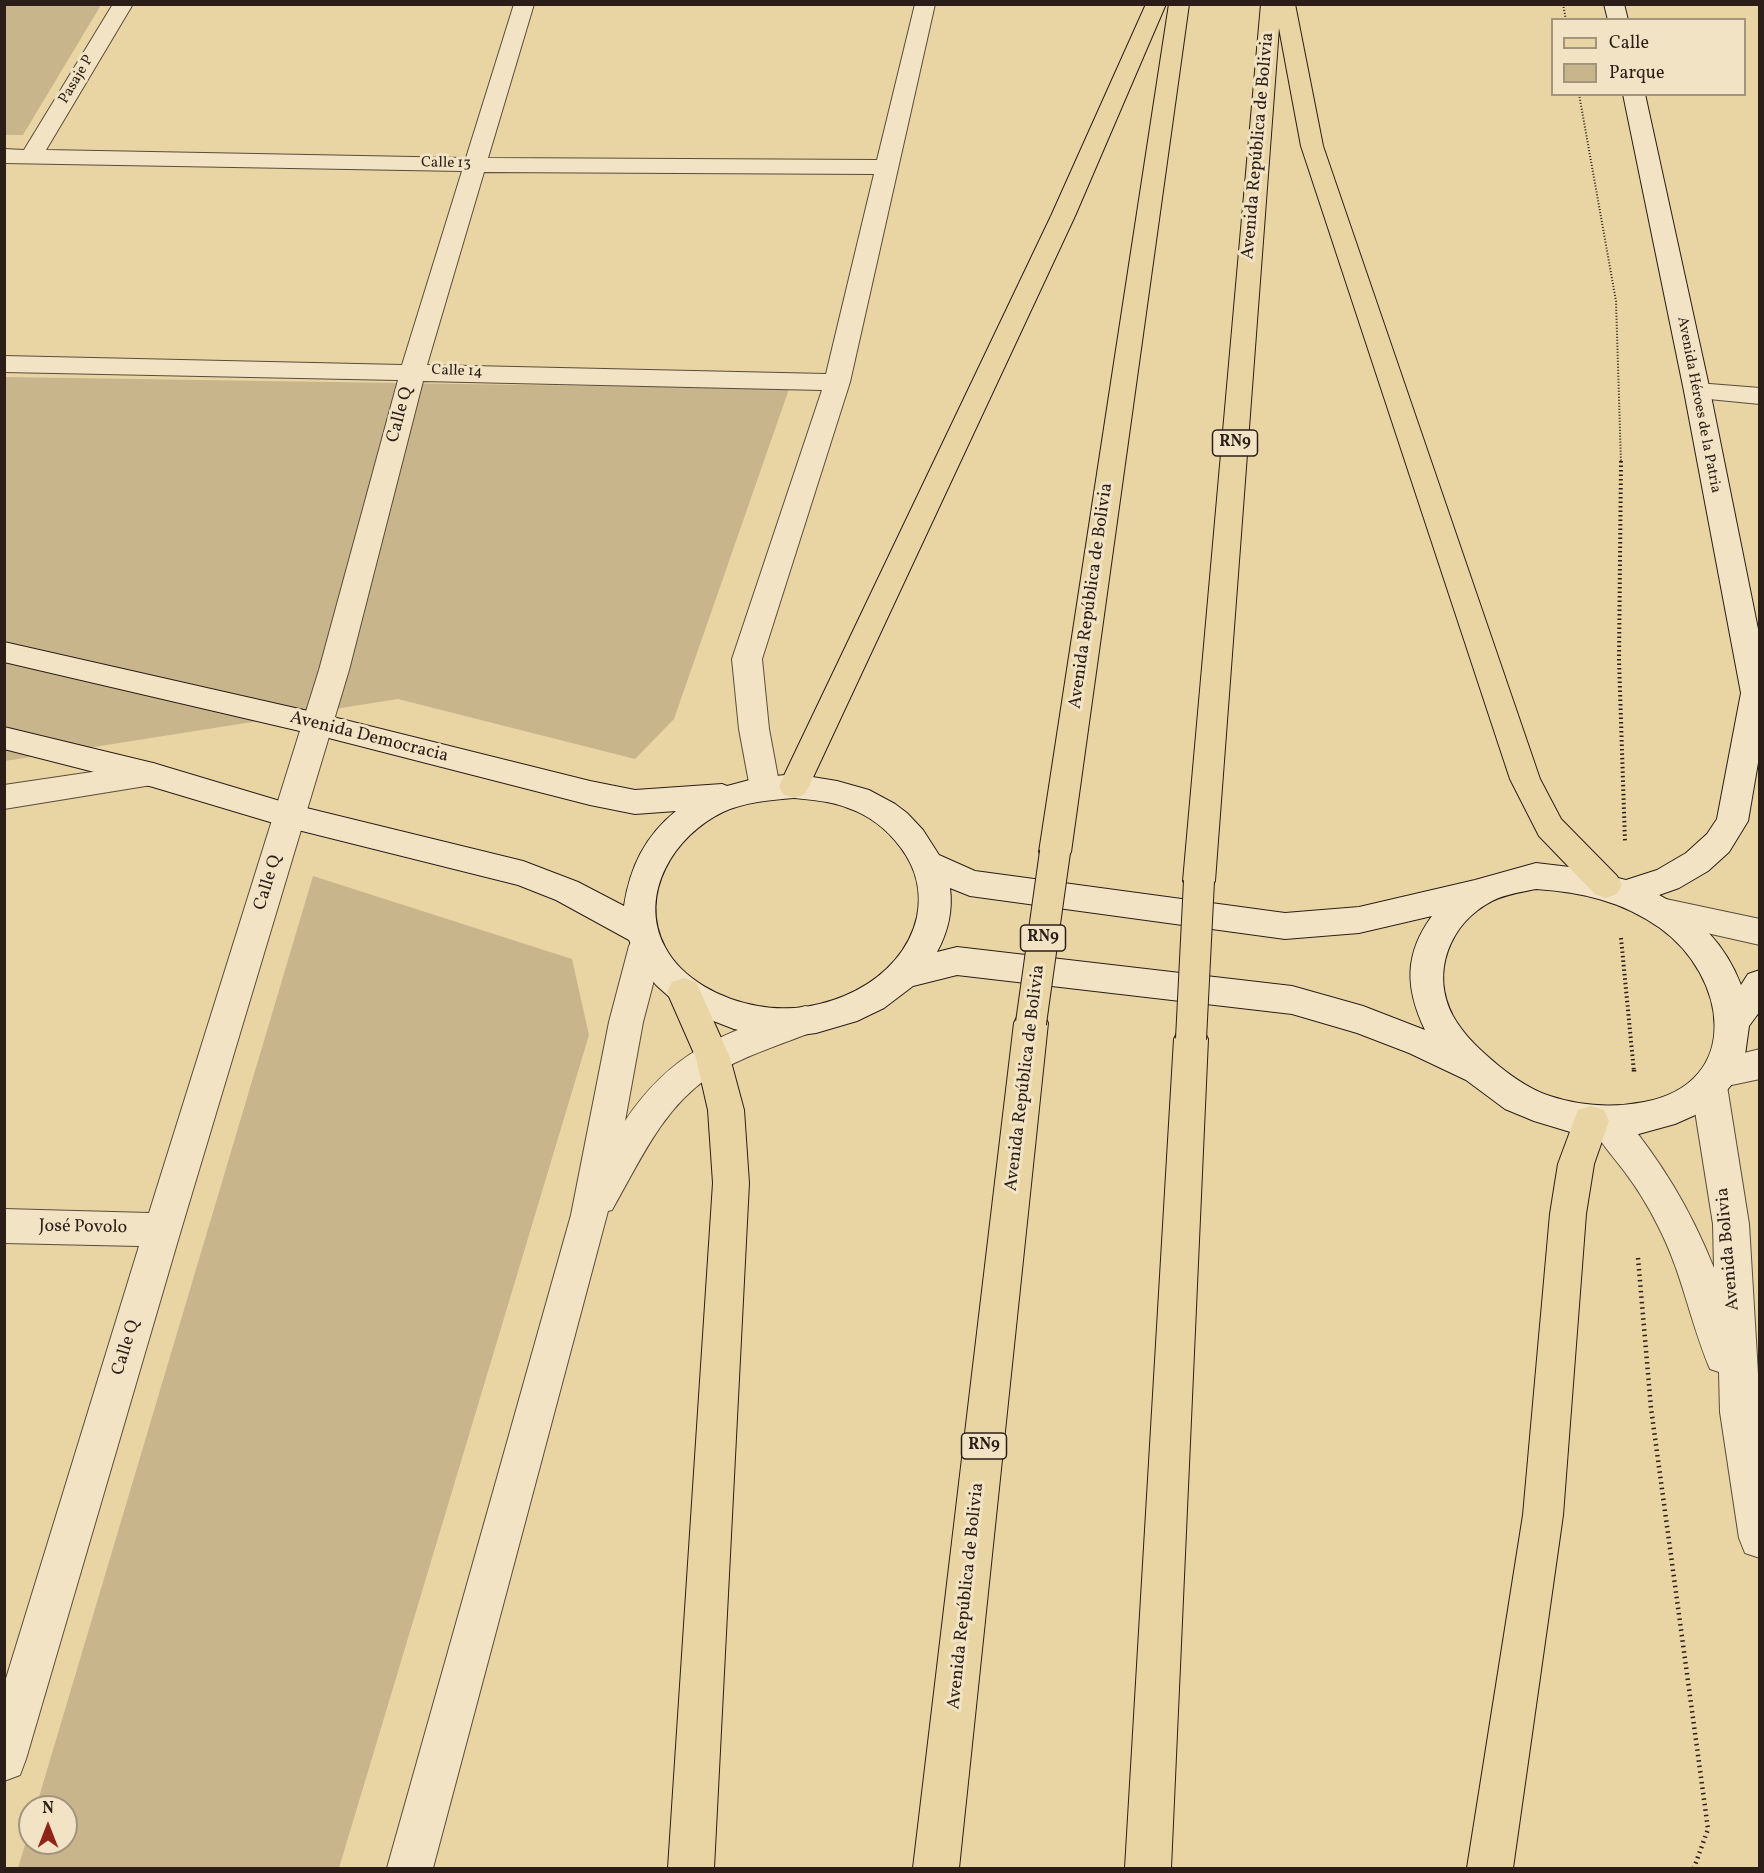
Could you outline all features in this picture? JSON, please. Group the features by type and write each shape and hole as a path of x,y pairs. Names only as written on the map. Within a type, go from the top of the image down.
{"main road":[{"path":"765,790 1063,216 1156,4"},
{"name":"Avenida República de Bolivia","path":"936,1869 1031,1023 1054,852 1179,4"},
{"name":"Avenida República de Bolivia","path":"1148,1869 1199,881 1271,4"},
{"path":"1285,4 1312,146 1525,779 1550,827 1616,889"},
{"path":"684,992 713,1058 726,1110 731,1183 691,1869"},
{"path":"1490,1869 1543,1515 1568,1214 1576,1164 1599,1121"}],"street":[{"name":"Pasaje P","path":"31,156 123,4"},
{"name":"Calle Q","path":"4,1759 162,1230 334,670 412,371 524,4"},
{"path":"410,1869 589,1215 643,938 639,896 649,863 670,834 699,811 765,790 752,717 747,659 837,382 925,4"},
{"name":"Avenida Héroes de la Patria","path":"1616,889 1668,879 1697,862 1718,843 1732,821 1757,706 1753,646 1696,391 1634,96"},
{"name":"Calle 13","path":"4,156 476,165 888,167"},
{"name":"Calle 14","path":"4,364 412,371 837,382"},
{"path":"1696,391 1760,396"},
{"name":"Avenida Democracia","path":"4,652 316,724 590,793 635,802 765,790 837,792 877,808 909,832 929,864"},
{"path":"4,738 153,775 290,816 523,874 567,891 643,938 662,970 684,992 719,1011 761,1021 805,1020"},
{"path":"4,797 153,775"},
{"path":"929,864 970,883 1285,926 1359,920 1475,893 1504,882 1536,876 1570,877 1616,889 1661,911 1690,934 1713,961 1728,991 1732,1023 1729,1050 1714,1080"},
{"path":"589,1215 658,1101 684,1076 713,1058 805,1020 843,1012 877,996 904,974 923,949 934,920 936,892 929,864"},
{"path":"1475,893 1452,912 1435,938 1426,966 1431,1002 1449,1038 1478,1071"},
{"path":"1661,911 1760,932"},
{"path":"904,974 957,962 977,963 1292,1000 1363,1020 1421,1043 1478,1071 1522,1099 1551,1111 1599,1121 1636,1121 1677,1109 1714,1080 1760,1064"},
{"path":"1732,1023 1760,984"},
{"name":"Avenida Bolivia","path":"1714,1080 1731,1224 1740,1412 1760,1538"},
{"name":"Avenida Bolivia","path":"1599,1121 1661,1196 1683,1239 1713,1315 1740,1412"},
{"name":"José Povolo","path":"4,1226 162,1230"}],"path":[{"path":"1579,96 1616,301"}],"green space":[{"path":"5,4 101,5 23,135 5,135"},
{"path":"5,377 789,389 674,719 635,759 398,699 5,761"},
{"path":"313,876 572,959 589,1035 339,1868 18,1868 22,1855 78,1855 78,1795 40,1795"}]}
